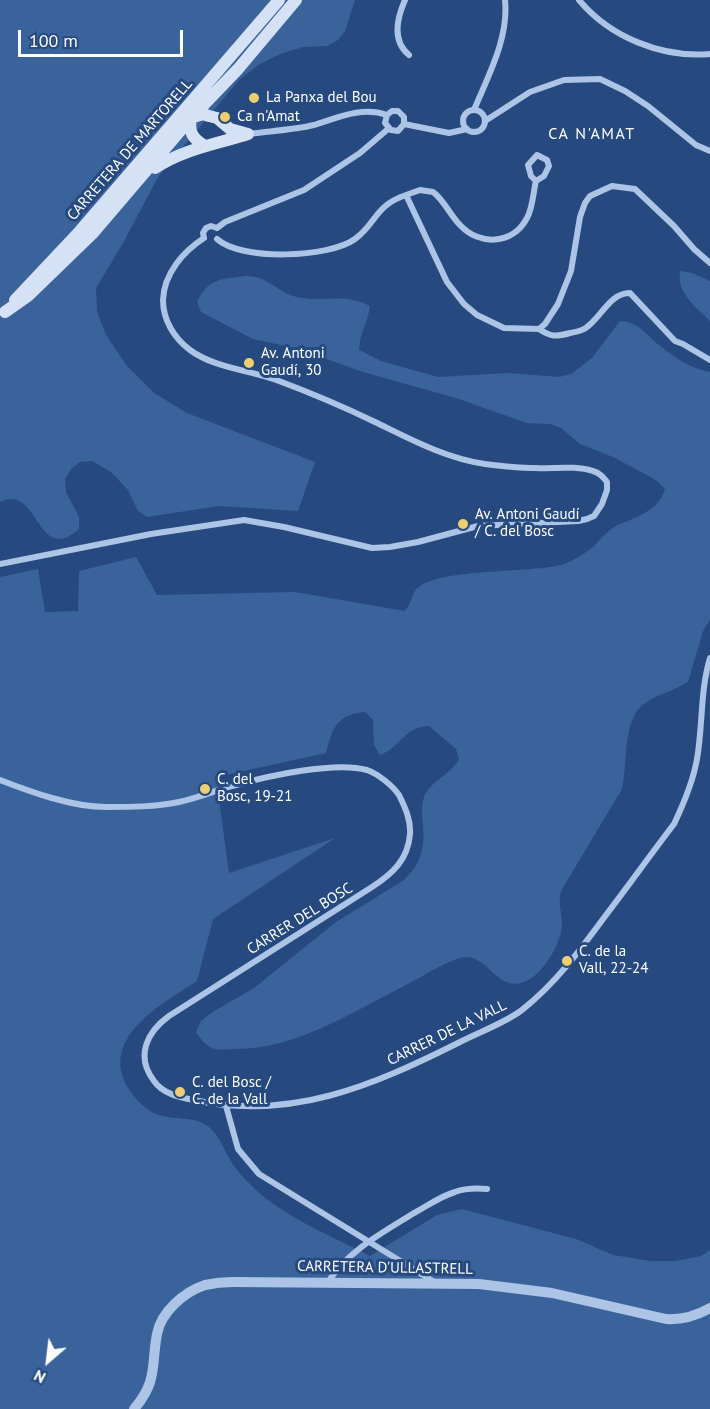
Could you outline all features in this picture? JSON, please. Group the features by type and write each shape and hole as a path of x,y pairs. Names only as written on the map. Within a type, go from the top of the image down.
{"main road":[{"name":"CARRETERA DE MARTORELL","path":"3,314 80,231 279,0"},
{"path":"3,314 30,296 92,234 296,0"},
{"path":"210,146 222,136 216,103 228,87 237,69"},
{"path":"205,86 191,118 190,130 193,138 210,146"},
{"path":"161,137 181,122 203,114 230,129 248,134"},
{"path":"142,177 177,154 248,134"}],"street":[{"path":"405,0 398,26 398,42 409,55"},
{"path":"474,110 482,113 485,125 479,131 470,132 464,126 464,117 474,110 496,57 507,17 505,0"},
{"path":"579,0 598,20 629,39 670,51 692,55 710,54"},
{"path":"485,121 530,92 564,80 600,79 648,106 696,145 709,152"},
{"path":"392,111 398,111 405,118 404,124 398,131 388,129 385,122 387,115 392,111"},
{"path":"248,134 313,125 330,118 360,112 379,112 387,115"},
{"path":"404,124 449,133 467,129"},
{"path":"217,228 225,222 304,190 360,153 388,129"},
{"path":"217,228 211,226 206,228 203,232 204,238 210,242 217,240 228,247 249,252 295,254 327,251 357,238 392,200 420,190 433,192 467,232 480,238 496,240 511,236 522,225 531,207 536,181"},
{"path":"539,329 545,324 566,289 572,271 582,211 590,196 599,191 612,186 635,189 710,263"},
{"path":"406,195 447,282 464,304 477,315 504,328 539,329 555,338 586,328 621,293 630,293 675,341 710,360"},
{"path":"217,228 219,232 217,240"},
{"path":"0,564 151,534 244,520 372,548 417,543 478,526 578,521 594,516 605,498 607,482 596,471 585,468 505,466 459,458 412,441 375,422 280,381 207,360 191,351 178,340 166,319 164,292 170,274 184,252 204,238"},
{"name":"CARRER DE LA VALL","path":"226,1106 287,1105 344,1093 450,1046 520,1011 537,997 561,974 584,946 674,824 692,783 697,760 703,682 710,658"},
{"name":"CARRER DEL BOSC","path":"0,780 44,795 102,807 136,807 178,802 256,780 322,769 366,770 395,790 408,814 410,833 404,859 398,867 379,883 176,1011 152,1030 145,1061 150,1077 157,1086 178,1097 226,1106"},
{"path":"226,1106 238,1149 259,1174 436,1283"},
{"path":"328,1282 347,1258 368,1241 448,1194 467,1189 487,1189"},
{"name":"CARRETERA D'ULLASTRELL","path":"134,1409 146,1393 152,1377 159,1326 169,1311 190,1292 206,1285 233,1282 479,1284 552,1293 666,1320 690,1317 710,1308"}],"shaded area":[{"path":"0,0 355,0 345,31 338,40 327,46 303,47 280,54 258,65 239,80 158,177 96,288 97,312 106,335 127,366 154,393 187,413 315,462 298,511 219,506 147,517 138,511 128,490 111,472 92,461 80,462 71,469 65,479 66,492 79,517 79,529 65,538 54,538 45,532 23,503 13,499 0,502"},
{"path":"680,271 692,273 710,281 710,321 684,293"},
{"path":"246,276 267,281 297,297 351,300 370,306 359,350 381,361 438,377 509,373 559,377 571,374 592,358 620,321 637,326 683,362 710,372 710,620 703,631 688,682 645,703 633,719 627,742 622,789 561,891 562,929 557,944 549,960 538,972 521,983 512,984 504,981 475,959 460,958 343,1018 301,1036 258,1047 220,1050 209,1047 196,1032 201,1021 254,988 336,922 410,874 421,855 424,797 459,760 456,749 429,726 408,733 393,748 380,755 374,745 373,720 365,712 348,716 337,724 326,753 216,777 229,873 335,838 213,919 197,981 153,1011 128,1037 122,1052 121,1068 127,1086 140,1103 152,1112 163,1116 190,1119 209,1127 237,1170 267,1199 280,1209 325,1234 370,1256 437,1215 462,1209 576,1239 613,1255 650,1261 676,1261 701,1256 710,1250 710,1409 0,1409 0,577 38,569 45,612 78,611 79,571 136,557 157,595 295,592 405,611 415,591 425,583 441,578 564,564 592,548 616,526 651,508 662,497 665,489 657,481 613,457 580,444 561,428 550,424 527,423 456,398 363,372 299,349 253,339 201,312 197,302 211,284 223,279"}],"place":[{"name":"La Panxa del Bou","path":"254,98"},
{"name":"Ca n'Amat","path":"225,117"},
{"name":"Av. Antoni Gaudí, 30","path":"249,363"},
{"name":"Av. Antoni Gaudí / C. del Bosc","path":"463,524"},
{"name":"C. del Bosc, 19-21","path":"205,789"},
{"name":"C. de la Vall, 22-24","path":"567,961"},
{"name":"C. del Bosc / C. de la Vall","path":"180,1092"}],"district":[{"name":"CA N'AMAT","path":"592,134"}]}
